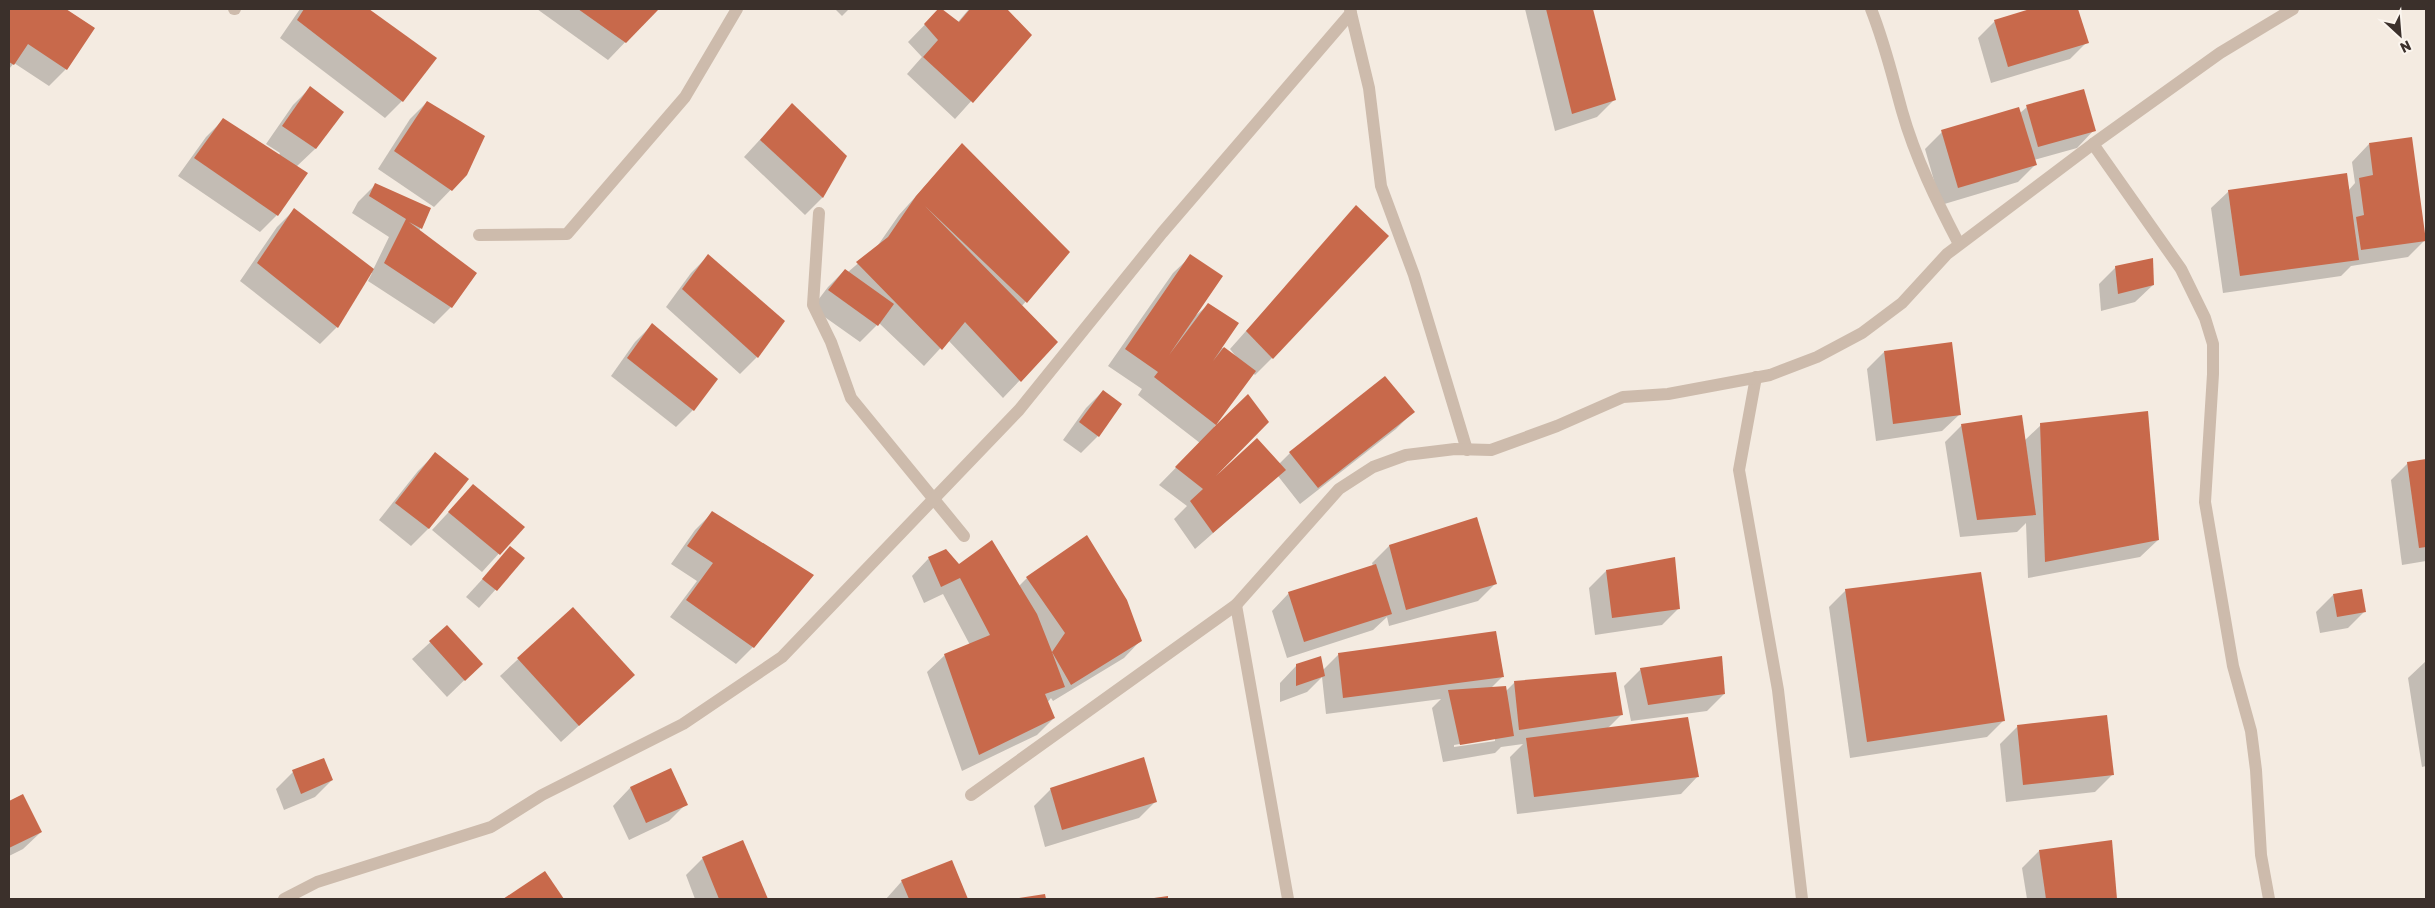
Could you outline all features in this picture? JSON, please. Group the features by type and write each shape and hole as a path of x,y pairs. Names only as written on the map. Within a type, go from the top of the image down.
{"street":[{"path":"479,235 567,234 685,97 737,9"},
{"path":"1872,9 1886,45 1902,113 1935,196 1959,244"},
{"path":"971,795 1236,605 1339,489 1373,467 1406,455 1491,450 1558,426 1623,397 1668,394 1770,375 1817,357 1862,333 1902,303 1947,254 1959,244 2093,144 2220,53 2293,9"},
{"path":"1351,11 1370,88 1381,186 1414,275 1467,450"},
{"path":"284,899 317,882 491,827 542,795 682,724 782,657 1019,410 1162,232 1351,11"},
{"path":"2093,144 2181,269 2205,318 2213,344 2213,374 2205,502 2233,666 2251,731 2256,770 2261,855 2269,899"},
{"path":"819,213 813,305 831,342 851,398 964,536"},
{"path":"1756,377 1739,470 1778,690 1802,899"},
{"path":"1236,605 1288,899"}],"building":[{"path":"9,9 66,9 95,28 67,70 28,44 14,65 9,62"},
{"path":"304,9 369,9 437,58 403,102 297,20"},
{"path":"578,9 659,9 626,43"},
{"path":"938,9 942,9 959,22 970,9 1007,9 1032,35 973,103 923,57 938,40 924,24"},
{"path":"1546,9 1593,9 1616,100 1572,114"},
{"path":"2030,9 2078,9 2089,43 2008,67 1994,20"},
{"path":"310,86 344,112 316,149 282,126"},
{"path":"2084,89 2096,131 2038,147 2026,105"},
{"path":"427,101 485,136 467,175 452,191 394,151"},
{"path":"792,103 847,156 823,198 760,140"},
{"path":"2019,107 2037,165 1958,188 1941,130"},
{"path":"223,118 308,173 278,216 194,158"},
{"path":"2412,137 2426,241 2361,250 2356,217 2364,215 2359,178 2373,175 2369,143"},
{"path":"962,143 1070,252 1027,303 925,206 1058,342 1021,382 965,322 942,350 856,262 888,237 916,196"},
{"path":"2347,173 2359,260 2240,276 2228,190"},
{"path":"375,183 431,208 422,229 409,222 477,273 452,308 384,263 406,219 369,196"},
{"path":"1356,205 1389,236 1273,359 1246,331"},
{"path":"294,208 374,269 338,328 257,263"},
{"path":"708,254 785,321 758,358 682,289"},
{"path":"1190,254 1223,276 1169,355 1208,303 1239,323 1213,361 1224,347 1256,371 1216,425 1154,377 1158,372 1125,349"},
{"path":"2153,258 2154,285 2118,294 2115,266"},
{"path":"845,269 894,304 878,326 828,290"},
{"path":"652,323 718,379 694,411 627,358"},
{"path":"1952,342 1961,415 1893,424 1884,351"},
{"path":"1385,376 1415,412 1318,488 1289,452"},
{"path":"1103,390 1122,404 1099,437 1079,422"},
{"path":"1248,394 1269,422 1216,476 1257,438 1286,470 1213,533 1190,501 1203,489 1175,467"},
{"path":"2148,411 2159,540 2045,562 2040,423"},
{"path":"2022,415 2036,515 1977,520 1961,424"},
{"path":"435,452 469,479 429,529 395,503"},
{"path":"2426,459 2426,547 2419,548 2407,462"},
{"path":"473,484 525,527 500,555 448,512"},
{"path":"712,511 814,575 754,648 686,600 713,563 687,546"},
{"path":"1477,517 1497,584 1406,610 1389,545"},
{"path":"1087,535 1127,600 1142,641 1071,685 1052,652 1065,633 1026,577"},
{"path":"992,540 1037,614 1065,687 1045,694 1055,718 979,755 944,654 990,635 960,578 941,587 928,557 946,549 959,564"},
{"path":"510,546 525,558 497,591 482,579"},
{"path":"1675,557 1680,609 1612,618 1606,570"},
{"path":"1376,564 1392,614 1304,642 1288,592"},
{"path":"1981,572 2005,721 1867,742 1845,589"},
{"path":"2362,589 2366,612 2337,617 2333,594"},
{"path":"573,607 635,675 579,726 517,658"},
{"path":"447,625 483,664 465,681 429,641"},
{"path":"1496,631 1504,677 1343,698 1338,653"},
{"path":"1321,656 1325,676 1296,686 1296,664"},
{"path":"1722,656 1725,694 1648,705 1640,668"},
{"path":"1616,672 1623,715 1519,730 1514,681"},
{"path":"1506,686 1514,736 1460,745 1448,690"},
{"path":"2107,715 2114,775 2023,785 2017,725"},
{"path":"1688,717 1699,777 1534,797 1526,738"},
{"path":"1144,757 1157,802 1062,830 1050,788"},
{"path":"324,758 333,780 301,794 292,770"},
{"path":"671,768 688,805 646,823 630,787"},
{"path":"23,794 42,832 9,848 9,801"},
{"path":"743,840 768,899 719,899 702,857"},
{"path":"2112,840 2117,899 2046,899 2039,850"},
{"path":"952,860 968,899 909,899 901,880"},
{"path":"545,871 564,899 503,899"},
{"path":"1045,894 1046,899 1019,898"},
{"path":"1168,896 1168,899 1154,899 1154,898"}]}
